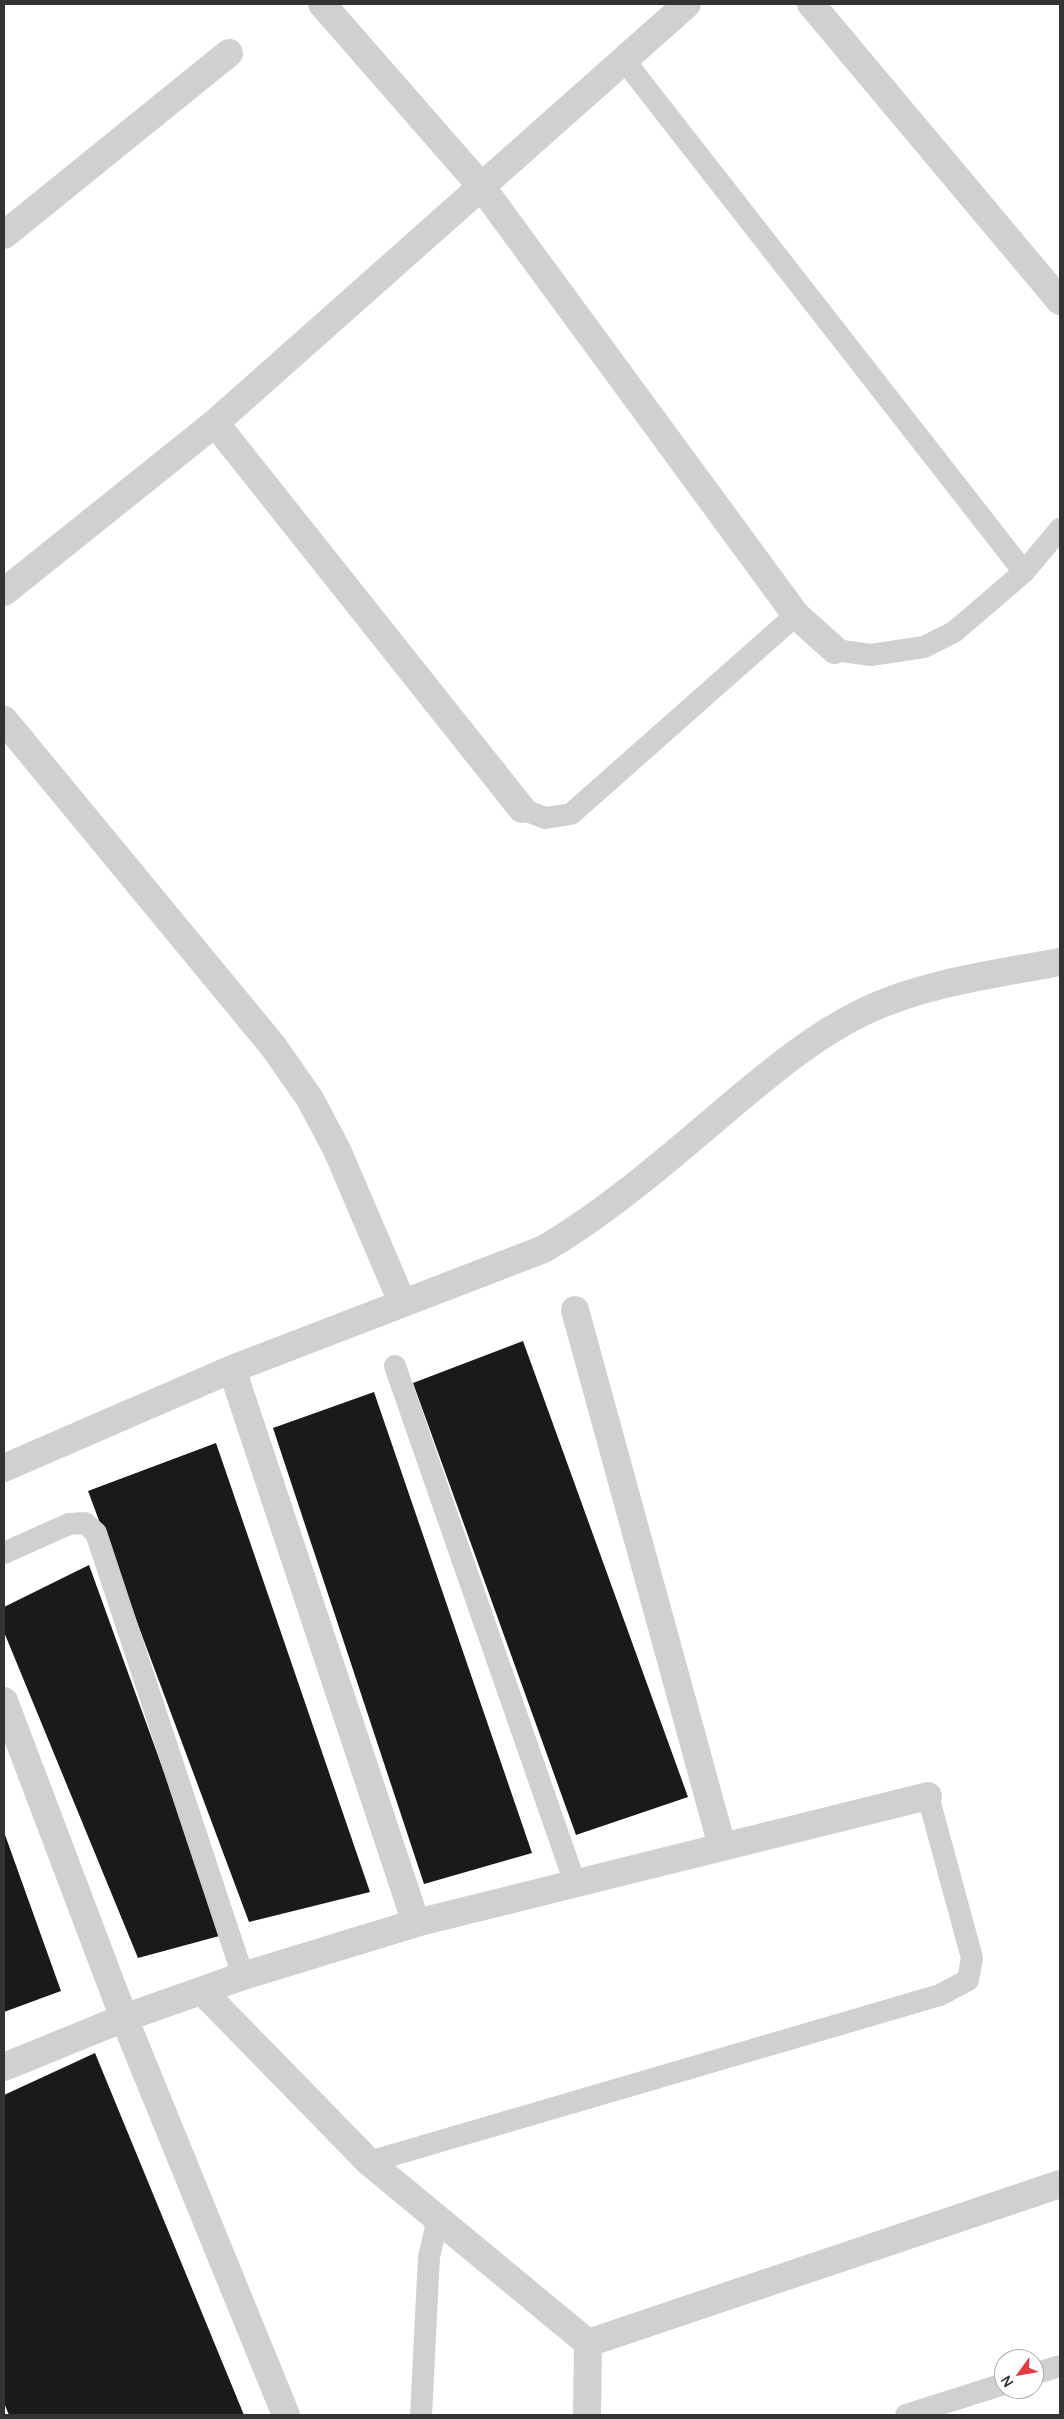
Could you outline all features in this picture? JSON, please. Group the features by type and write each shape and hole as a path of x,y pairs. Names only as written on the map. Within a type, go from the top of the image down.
{"street":[{"path":"322,4 481,186 796,615 835,650"},
{"path":"4,592 215,423 687,4"},
{"path":"811,4 1060,301"},
{"path":"4,235 229,53"},
{"path":"215,423 522,809"},
{"path":"4,720 272,1046 310,1099 337,1150 402,1302"},
{"path":"4,1468 232,1369 402,1302 544,1249 582,1226 622,1198 789,1057 831,1029 864,1012 910,995 978,977 1060,962"},
{"path":"575,1310 722,1846"},
{"path":"232,1369 416,1922"},
{"path":"4,1701 124,2018 286,2415"},
{"path":"4,2067 124,2018 203,1992 243,1976 416,1922 928,1796"},
{"path":"203,1992 369,2162 588,2343"},
{"path":"588,2343 1060,2184"},
{"path":"587,2415 588,2343"}],"lane":[{"path":"624,60 1024,572"},
{"path":"835,650 871,655 924,647 954,632 987,606 1024,572 1060,530"},
{"path":"522,809 546,818 572,814 796,615"},
{"path":"394,1366 574,1883"},
{"path":"4,1553 69,1524 85,1523 96,1532 243,1976"},
{"path":"369,2162 940,1995 968,1980 972,1958 928,1796"},
{"path":"421,2415 429,2257 438,2219"},
{"path":"1044,2371 1060,2366"},
{"path":"906,2415 994,2387"}],"building":[{"path":"523,1341 688,1797 576,1835 413,1383"},
{"path":"374,1392 532,1853 424,1884 273,1428"},
{"path":"216,1443 370,1892 249,1922 88,1491"},
{"path":"89,1565 223,1935 138,1958 4,1632 4,1607"},
{"path":"4,1832 61,1991 4,2012"},
{"path":"95,2053 244,2415 9,2415 4,2403 4,2095"}]}
